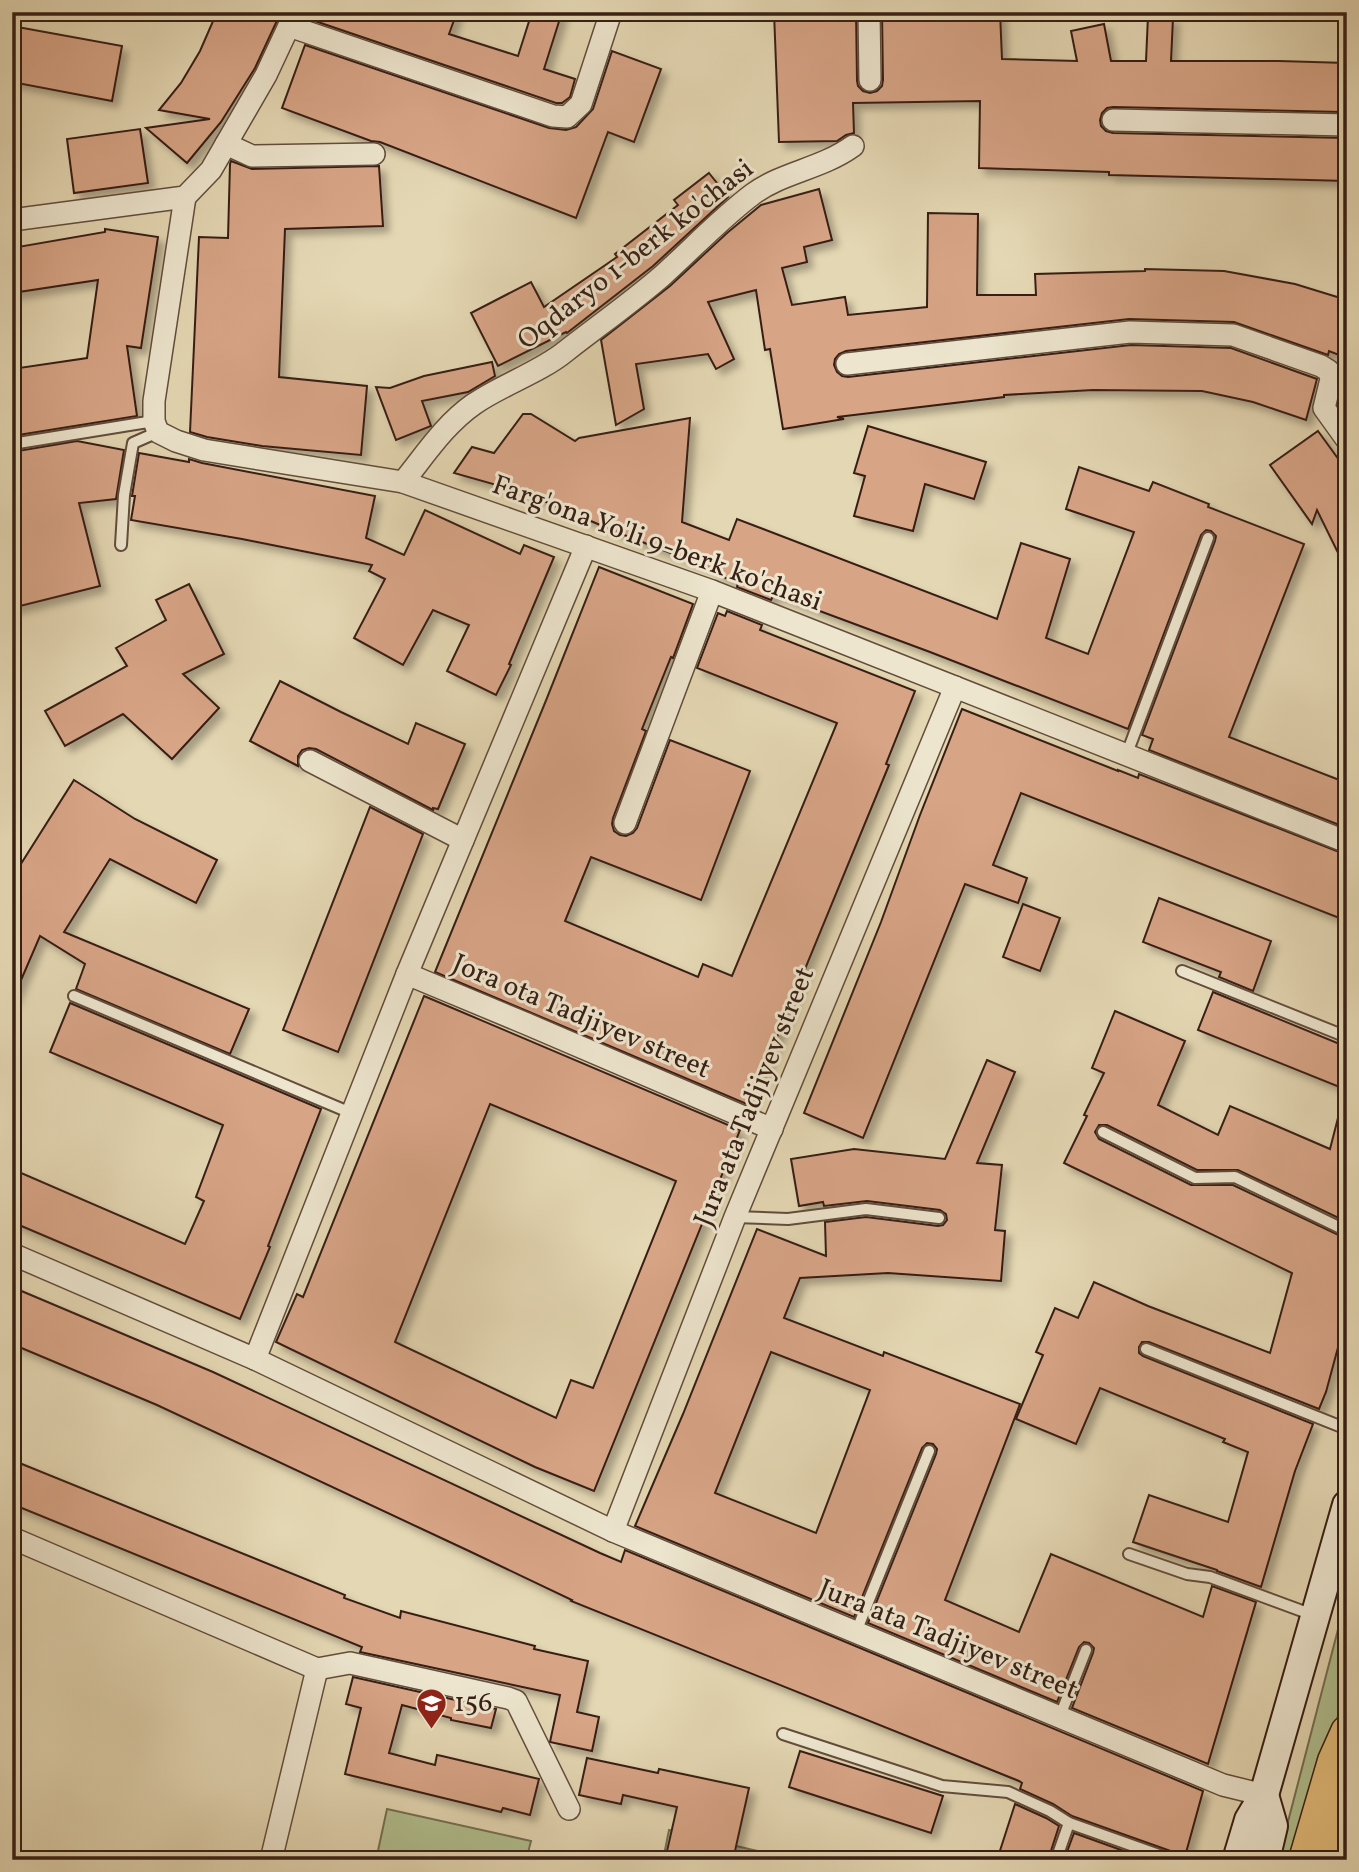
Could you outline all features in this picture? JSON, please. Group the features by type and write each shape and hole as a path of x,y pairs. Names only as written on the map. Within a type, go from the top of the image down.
{"main road":[{"path":"1305,1860 1334,1761 1347,1732"},
{"path":"1335,1860 1347,1817"}],"street":[{"path":"156,427 154,401 185,197 211,170 266,75 292,19 553,116 566,117 581,104 611,12"},
{"path":"869,12 870,80"},
{"path":"1113,120 1347,125"},
{"path":"226,144 251,156 374,154"},
{"name":"Oqdaryo 1-berk ko'chasi","path":"403,482 443,432 474,404 559,357 660,277 754,193 780,179 839,156 853,146"},
{"path":"12,220 185,197"},
{"path":"847,364 1130,332 1233,335 1329,371 1331,379 1324,408 1347,440"},
{"name":"Farg'ona Yo'li 9-berk ko'chasi","path":"156,427 176,441 204,450 403,482 712,591 1347,842"},
{"path":"255,1359 407,974 586,546"},
{"path":"625,823 712,591"},
{"name":"Jura аta Tadjiyev street","path":"613,1531 735,1217 955,687"},
{"path":"310,761 463,839"},
{"name":"Jora ota Tadjiyev street","path":"407,974 772,1129"},
{"name":"Jura аta Tadjiyev street","path":"12,1254 255,1359 613,1531 1223,1785 1264,1795"},
{"path":"1237,1860 1249,1820 1264,1795 1347,1505"},
{"path":"12,1538 317,1669 350,1663 516,1701 569,1809"},
{"path":"271,1860 317,1669"},
{"path":"1264,1795 1273,1826 1265,1860"}],"lane":[{"path":"12,444 156,427"},
{"path":"121,545 124,495 133,443 156,427"},
{"path":"1126,755 1208,538"},
{"path":"1182,971 1347,1037"},
{"path":"74,996 351,1114"},
{"path":"1103,1132 1195,1178 1235,1177 1347,1231"},
{"path":"735,1217 788,1219 866,1209 939,1218"},
{"path":"1146,1349 1347,1429"},
{"path":"856,1632 929,1451"},
{"path":"1129,1554 1186,1574 1210,1577 1315,1616"},
{"path":"1060,1716 1086,1650"},
{"path":"783,1734 943,1786 1008,1792 1069,1823 1173,1860"},
{"path":"1056,1860 1069,1823"}],"green space":[{"path":"1347,1595 1347,1691 1317,1774 1293,1860 1278,1860"},
{"path":"387,1809 531,1841 526,1860 376,1860"},
{"path":"669,1830 795,1860 663,1860"}],"building":[{"path":"217,12 281,12 255,68 221,122 187,163 146,128 210,119 159,110 181,83 200,51"},
{"path":"318,12 457,12 449,34 518,56 532,12 562,12 544,69 575,79 570,97 562,103 556,103 315,21"},
{"path":"774,12 856,12 857,81 863,91 870,93 882,86 883,80 882,12 1000,12 1002,59 1077,61 1071,31 1104,24 1111,61 1146,61 1148,16 1173,18 1171,61 1346,63 1342,112 1113,107 1102,113 1100,120 1106,131 1113,133 1347,138 1347,181 1109,175 1109,172 979,168 980,101 853,103 854,133 837,141 779,142"},
{"path":"12,26 122,46 112,101 12,82"},
{"path":"305,45 549,128 566,130 576,127 593,109 612,51 661,69 634,142 608,132 576,218 380,142 282,108"},
{"path":"140,129 148,183 74,193 67,139"},
{"path":"231,161 252,169 379,166 383,226 285,229 279,377 367,386 361,455 262,446 190,432 199,237 228,238"},
{"path":"709,173 728,197 653,266 567,333 498,366 471,313 531,282 544,307 617,257 615,254 678,205 674,200"},
{"path":"819,189 832,240 804,247 807,262 782,268 792,305 845,297 848,315 927,307 928,213 978,214 977,295 1036,295 1035,274 1145,269 1224,271 1295,284 1347,300 1347,330 1339,355 1329,351 1328,355 1234,322 1129,319 846,351 839,354 834,365 837,372 848,377 1131,345 1231,348 1317,379 1306,420 1253,402 1202,391 1093,390 1004,395 837,417 844,419 783,429 770,349 765,350 756,290 708,302 734,359 716,369 708,354 636,364 644,409 616,425 601,340 670,286 761,205"},
{"path":"105,229 158,237 141,348 127,346 137,416 12,436 12,369 87,358 98,280 12,293 12,248 105,232"},
{"path":"492,362 495,376 468,392 422,401 431,426 396,440 376,387 390,388 424,376"},
{"path":"523,414 531,414 575,441 579,438 690,418 682,522 729,540 737,519 997,619 1021,543 1070,559 1046,638 1088,654 1134,532 1066,509 1079,467 1149,491 1153,482 1209,504 1208,507 1304,544 1229,737 1347,783 1347,828 1149,750 1153,739 1142,735 1215,541 1216,536 1211,531 1206,530 1201,535 1128,729 774,594 771,600 737,587 738,583 716,574 717,571 525,493 454,473 472,447 494,453"},
{"path":"868,426 986,462 974,499 925,484 913,531 854,516 865,476 854,473"},
{"path":"1318,431 1347,471 1347,571 1317,510 1312,524 1270,465"},
{"path":"77,441 124,450 116,499 79,503 100,586 12,608 12,452"},
{"path":"139,453 189,462 189,459 375,496 366,538 404,555 425,510 520,554 524,545 554,557 509,664 511,665 496,695 447,671 469,625 433,610 403,665 354,638 385,579 369,571 372,565 131,520"},
{"path":"599,567 693,604 642,729 646,731 613,818 614,831 626,836 637,828 670,740 750,771 701,900 591,857 565,921 698,977 703,964 732,976 837,723 697,668 718,613 725,616 727,611 762,625 760,630 915,691 886,764 889,765 749,1105 435,972"},
{"path":"189,584 224,654 183,674 219,708 172,759 123,714 65,746 45,711 127,666 116,648 166,620 156,600"},
{"path":"280,681 408,744 416,723 465,744 438,809 433,810 316,749 302,750 298,756 298,766 250,741"},
{"path":"962,709 1118,771 1138,778 1139,774 1347,855 1347,921 1021,793 993,865 1027,878 1018,903 965,884 863,1138 804,1113 881,922"},
{"path":"74,780 135,819 217,860 196,903 110,859 64,932 249,1009 230,1054 76,989 85,964 40,936 12,1001 12,878"},
{"path":"370,807 423,834 338,1052 283,1030"},
{"path":"1159,898 1271,941 1253,991 1219,977 1221,972 1143,942"},
{"path":"1023,904 1060,918 1040,971 1003,957"},
{"path":"1213,992 1347,1047 1347,1090 1198,1030"},
{"path":"424,996 740,1130 594,1491 535,1467 276,1342 297,1294 303,1297","holes":["490,1104 676,1181 593,1388 571,1380 556,1418 395,1342"]},
{"path":"70,1003 321,1109 240,1319 12,1222 12,1169 185,1244 204,1201 196,1197 223,1125 50,1052"},
{"path":"1115,1011 1185,1041 1158,1105 1218,1135 1230,1106 1330,1149 1340,1110 1347,1111 1347,1222 1238,1170 1197,1170 1107,1125 1099,1125 1095,1132 1099,1139 1191,1185 1233,1185 1347,1239 1347,1314 1319,1409 1149,1342 1142,1342 1139,1347 1139,1353 1143,1356 1313,1424 1295,1471 1261,1587 1133,1542 1149,1495 1228,1522 1248,1452 1223,1442 1225,1439 1100,1388 1076,1444 1016,1419 1043,1355 1036,1352 1055,1308 1078,1318 1094,1282 1270,1353 1292,1273 1064,1163 1104,1073 1092,1068"},
{"path":"987,1060 1015,1072 977,1163 1002,1165 995,1230 1005,1231 1001,1281 888,1273 800,1278 784,1318 883,1356 884,1352 1020,1404 945,1600 1019,1632 1051,1554 1203,1617 1212,1586 1256,1602 1208,1764 1072,1708 1093,1653 1094,1648 1089,1643 1084,1642 1079,1647 1057,1702 868,1623 936,1454 937,1449 933,1444 927,1443 922,1448 854,1617 635,1526 757,1229 826,1256 825,1222 866,1217 938,1226 947,1220 946,1214 940,1210 867,1201 824,1206 823,1202 799,1206 791,1159 854,1149 945,1159","holes":["771,1352 870,1390 816,1533 715,1493"]},
{"path":"12,1287 213,1372 621,1562 625,1550 1203,1791 1184,1860 1176,1853 1072,1816 1020,1789 1022,1783 1019,1781 571,1601 157,1405 12,1344"},
{"path":"12,1460 345,1595 344,1598 400,1618 401,1611 535,1646 534,1649 588,1661 577,1712 599,1717 592,1751 550,1742 560,1695 360,1652 362,1647 12,1504"},
{"path":"353,1677 496,1709 491,1728 451,1720 402,1705 389,1753 435,1765 437,1755 539,1779 530,1815 503,1808 501,1812 345,1774 361,1708 346,1704"},
{"path":"800,1751 943,1796 931,1833 789,1787"},
{"path":"587,1758 658,1773 659,1769 749,1788 733,1860 665,1860 677,1807 623,1795 621,1804 579,1795"},
{"path":"1015,1804 1059,1826 1048,1860 997,1860"},
{"path":"1074,1833 1149,1860 1064,1860"}],"place":[{"name":"156","path":"431,1730"}]}
